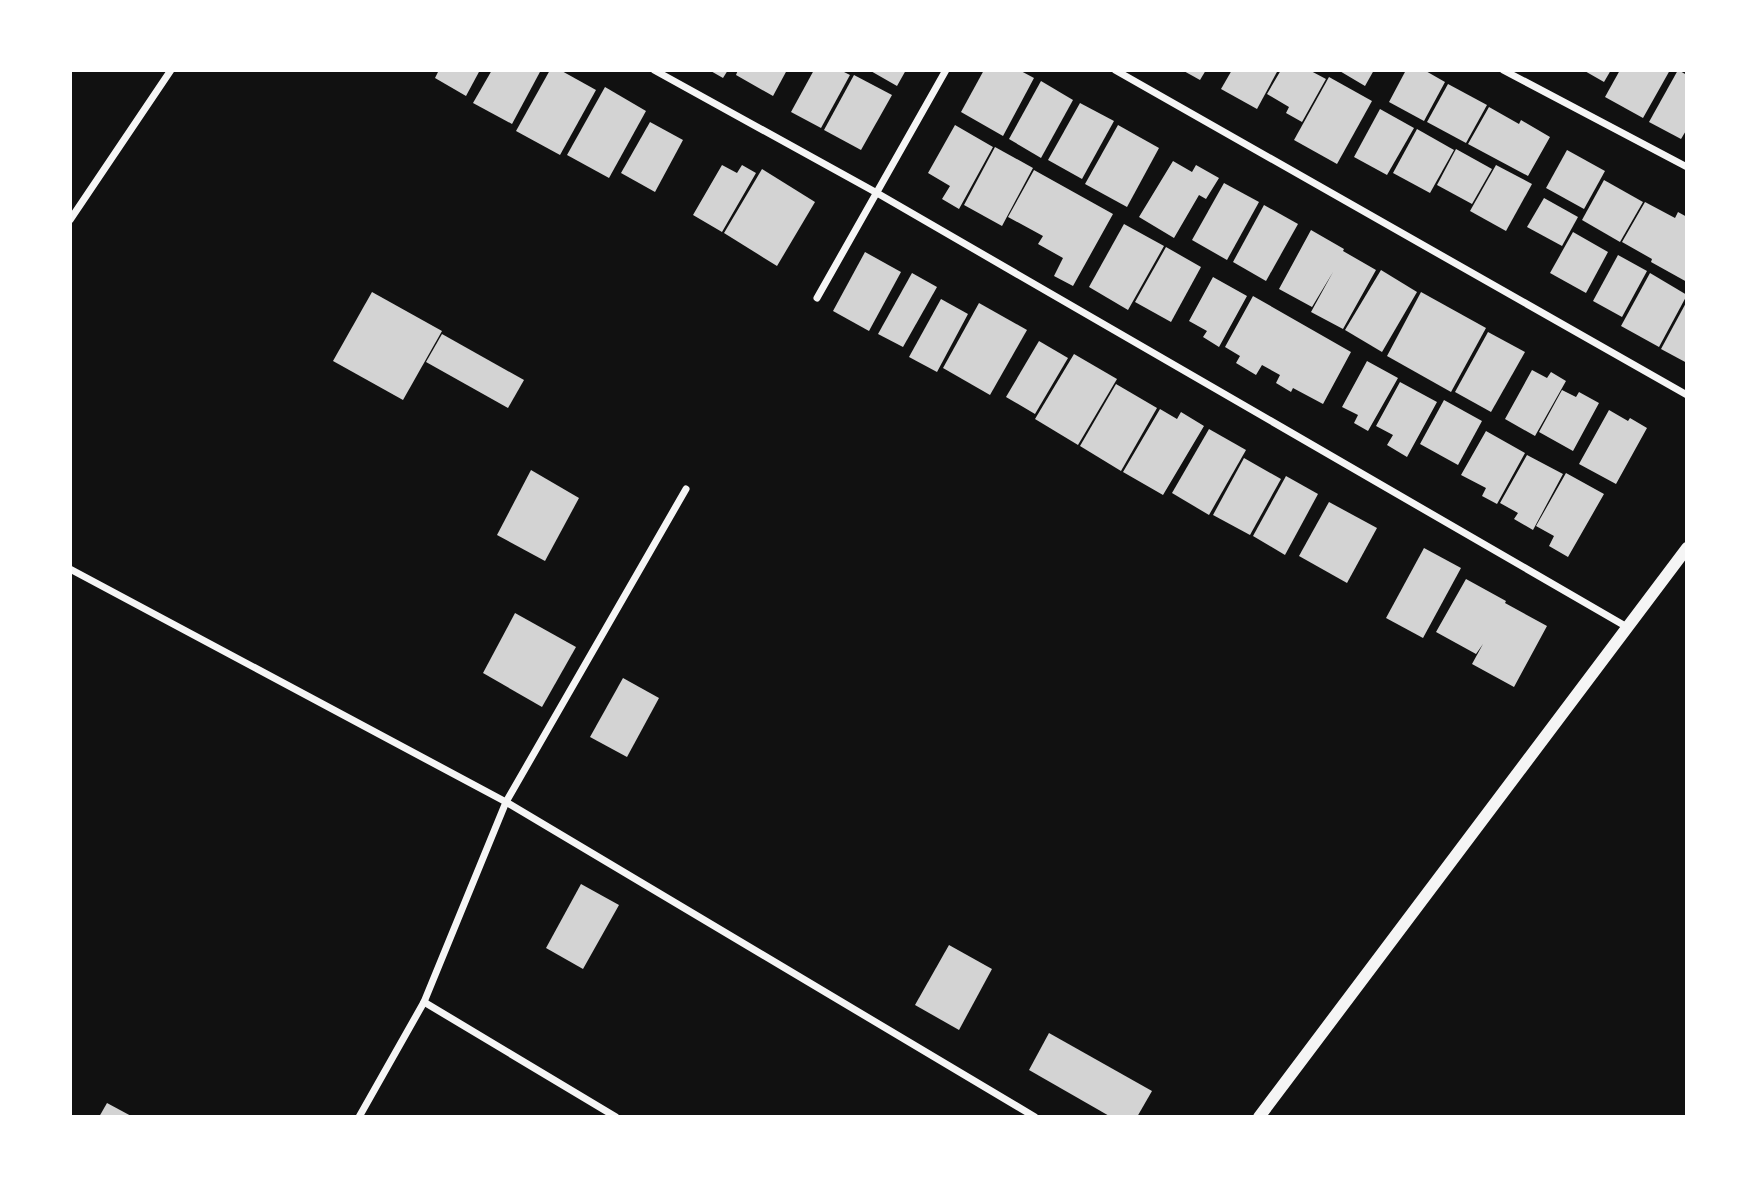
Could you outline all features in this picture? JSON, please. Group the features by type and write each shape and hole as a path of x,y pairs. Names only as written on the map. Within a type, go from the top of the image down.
{"street":[{"path":"70,220 171,70"},
{"path":"654,70 877,193 1627,627"},
{"path":"817,298 947,70"},
{"path":"1115,70 1687,395"},
{"path":"1503,70 1687,167"},
{"path":"359,1117 424,1002 506,802 686,489"},
{"path":"1259,1117 1687,548"},
{"path":"70,569 506,802 1034,1117"},
{"path":"424,1002 617,1117"}],"building":[{"path":"439,70 480,70 466,96 435,78"},
{"path":"492,70 541,70 512,124 473,103"},
{"path":"550,70 560,70 596,90 560,155 516,131"},
{"path":"709,70 728,70 723,78"},
{"path":"738,70 787,70 773,96 736,75"},
{"path":"814,70 840,70 850,75 821,128 791,112"},
{"path":"869,70 906,70 897,86"},
{"path":"984,70 1019,70 1034,78 1003,136 961,112"},
{"path":"1182,70 1206,70 1200,80"},
{"path":"1232,70 1278,70 1257,109 1221,89"},
{"path":"1281,70 1309,70 1326,79 1302,122 1286,113 1289,107 1267,94"},
{"path":"1338,70 1374,70 1365,86"},
{"path":"1406,70 1424,70 1445,82 1424,121 1389,102"},
{"path":"1583,70 1611,70 1604,82"},
{"path":"1620,70 1670,70 1643,118 1605,97"},
{"path":"1678,70 1687,75 1687,129 1681,139 1649,122"},
{"path":"854,75 892,95 861,150 824,130"},
{"path":"1329,77 1372,101 1337,164 1294,140"},
{"path":"1041,81 1073,100 1041,158 1009,139"},
{"path":"1448,84 1487,105 1466,143 1427,122"},
{"path":"605,87 646,111 609,178 567,155"},
{"path":"1080,103 1114,121 1082,179 1048,160"},
{"path":"1489,107 1519,124 1521,120 1550,137 1528,176 1468,144"},
{"path":"1380,109 1414,128 1387,175 1354,157"},
{"path":"650,122 683,140 655,192 621,173"},
{"path":"955,125 993,147 959,209 942,199 950,186 928,173"},
{"path":"1118,125 1159,148 1127,207 1085,184"},
{"path":"1417,129 1454,150 1430,193 1393,173"},
{"path":"995,147 1033,168 1002,226 964,205"},
{"path":"1456,149 1492,169 1472,204 1437,185"},
{"path":"1567,150 1605,171 1584,209 1546,188"},
{"path":"1173,161 1192,172 1196,165 1219,178 1206,199 1199,195 1174,238 1139,217"},
{"path":"722,165 737,173 742,165 756,173 722,232 693,215"},
{"path":"1496,165 1532,184 1506,231 1470,211"},
{"path":"762,169 815,202 777,266 724,233"},
{"path":"1034,170 1113,214 1073,286 1054,276 1063,258 1038,244 1043,236 1008,217"},
{"path":"1604,180 1643,202 1620,242 1582,220"},
{"path":"1224,183 1259,202 1227,260 1192,240"},
{"path":"1544,198 1578,217 1562,246 1527,227"},
{"path":"1645,202 1675,218 1678,212 1687,217 1687,282 1622,242"},
{"path":"1264,205 1298,224 1266,281 1233,262"},
{"path":"1124,224 1164,246 1128,310 1089,287"},
{"path":"1311,230 1376,270 1343,329 1311,312 1333,272 1312,307 1279,289"},
{"path":"1573,232 1608,252 1586,293 1550,273"},
{"path":"1166,247 1201,267 1171,322 1135,302"},
{"path":"865,252 901,272 869,331 833,311"},
{"path":"1618,255 1647,271 1622,317 1593,301"},
{"path":"1381,270 1417,292 1382,352 1345,330"},
{"path":"912,273 937,287 903,347 878,334"},
{"path":"1650,273 1687,295 1659,347 1621,326"},
{"path":"1213,277 1247,296 1219,347 1203,337 1207,331 1189,321"},
{"path":"372,292 442,331 403,400 333,361"},
{"path":"1421,292 1486,328 1451,392 1387,356"},
{"path":"1253,296 1351,352 1323,404 1293,388 1291,392 1276,383 1280,375 1262,365 1256,375 1236,363 1240,356 1225,347"},
{"path":"941,299 968,314 937,372 909,357"},
{"path":"1687,301 1687,363 1661,349"},
{"path":"979,303 1027,330 990,395 943,368"},
{"path":"1488,332 1525,352 1491,412 1455,392"},
{"path":"442,334 524,380 508,408 426,362"},
{"path":"1039,341 1068,358 1035,414 1006,397"},
{"path":"1074,354 1117,379 1078,445 1035,419"},
{"path":"1367,361 1398,378 1368,431 1354,423 1358,415 1342,407"},
{"path":"1532,370 1547,378 1551,372 1566,381 1535,436 1505,419"},
{"path":"1400,382 1437,402 1407,457 1387,445 1393,435 1376,426"},
{"path":"1116,384 1157,408 1121,471 1080,446"},
{"path":"1562,390 1576,397 1579,392 1599,403 1573,451 1539,432"},
{"path":"1444,400 1482,421 1458,465 1420,444"},
{"path":"1160,409 1177,419 1181,412 1204,426 1163,495 1123,472"},
{"path":"1609,410 1647,428 1616,484 1579,464"},
{"path":"1209,429 1246,450 1209,515 1172,493"},
{"path":"1486,431 1525,453 1497,504 1482,496 1486,488 1461,475"},
{"path":"1527,455 1563,474 1533,530 1514,519 1518,513 1500,503"},
{"path":"1244,458 1281,479 1250,535 1213,515"},
{"path":"531,470 579,498 545,561 497,535"},
{"path":"1566,473 1604,494 1568,557 1549,546 1554,536 1536,526"},
{"path":"1286,476 1318,494 1285,555 1253,536"},
{"path":"1329,502 1377,528 1347,583 1299,556"},
{"path":"1424,548 1461,568 1423,638 1386,618"},
{"path":"1466,579 1547,626 1514,687 1472,664 1483,644 1476,654 1436,632"},
{"path":"515,613 576,647 542,707 483,673"},
{"path":"623,678 659,698 627,757 590,737"},
{"path":"581,884 619,905 583,969 546,948"},
{"path":"949,945 992,969 959,1030 915,1005"},
{"path":"1049,1033 1152,1091 1137,1117 1111,1117 1029,1070"},
{"path":"107,1103 133,1117 99,1117"}]}
